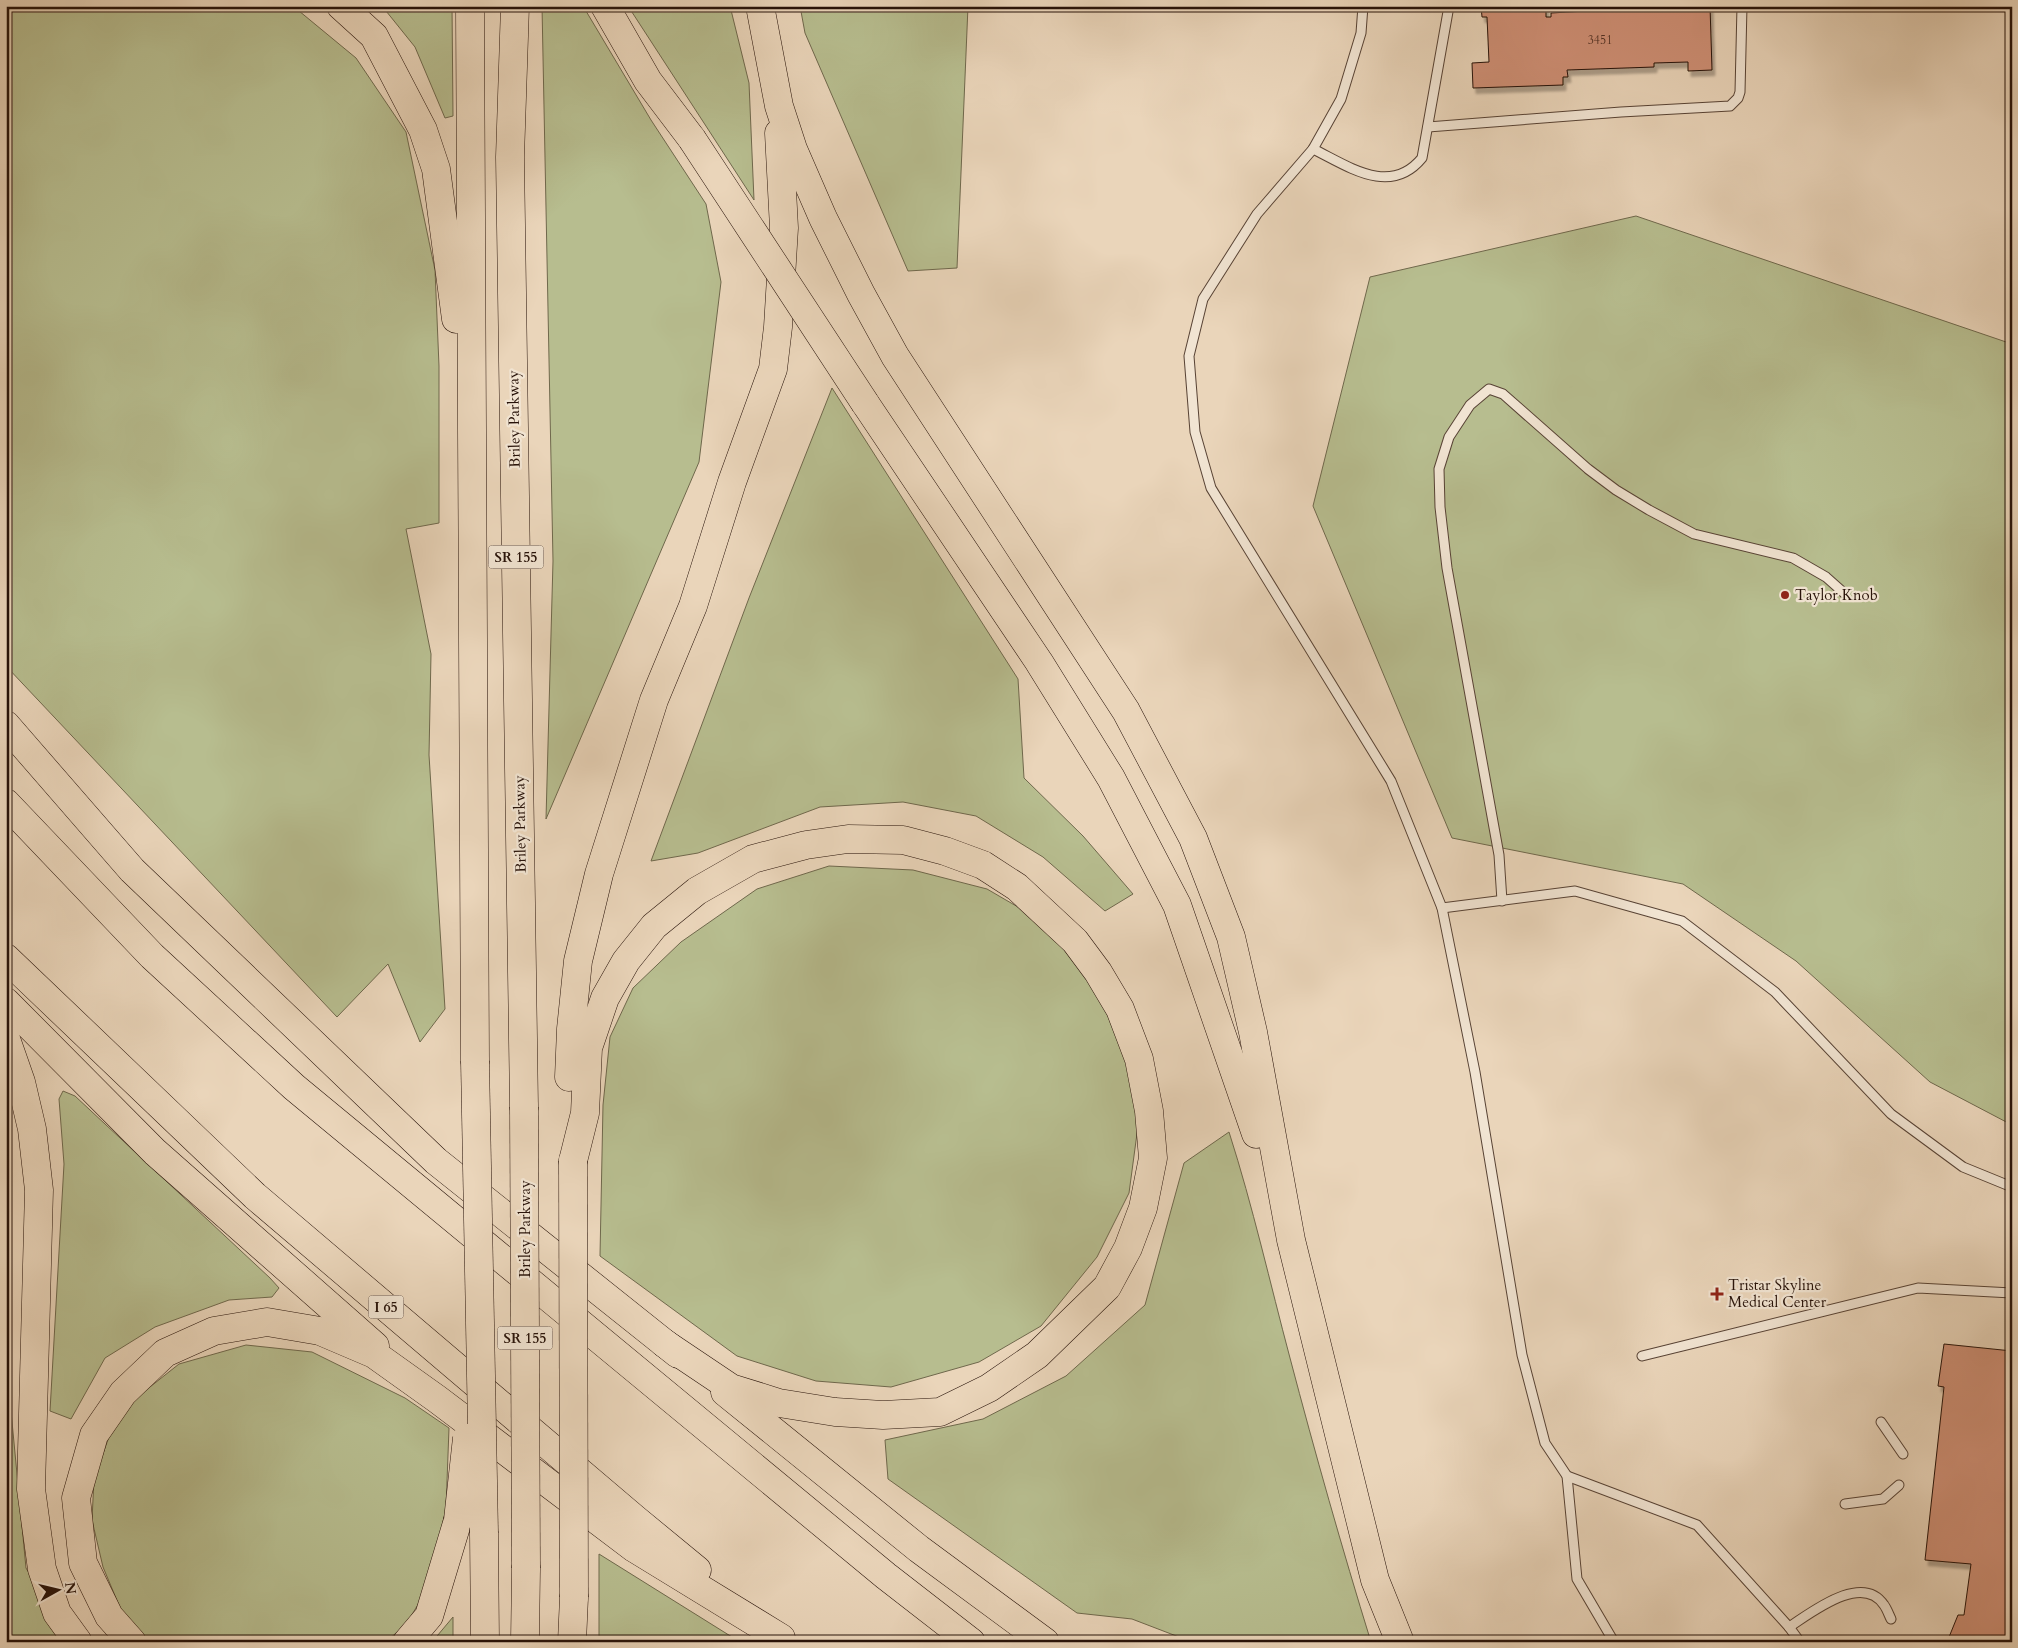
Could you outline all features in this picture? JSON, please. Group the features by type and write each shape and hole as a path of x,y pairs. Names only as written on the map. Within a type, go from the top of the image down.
{"highway":[{"path":"341,6 374,36 423,130 436,169 455,306 472,452"},
{"name":"SR 155","path":"470,6 475,1062 485,1642"},
{"name":"Briley Parkway","path":"515,6 510,157 524,1107 525,1642"},
{"path":"605,6 648,82 692,139 865,403 1039,662 1111,778 1177,905 1291,1240"},
{"path":"760,6 779,106 793,149 823,218 861,294 896,356 1126,711 1193,838 1231,937 1253,1032 1291,1240 1375,1580 1400,1642"},
{"path":"572,1642 574,1598 573,1161 568,1082 578,960 599,874 654,700 693,606 732,482 773,369 778,327 784,228 779,106"},
{"path":"6,725 132,870 436,1161 919,1549 1045,1642"},
{"path":"6,803 152,956 294,1087 886,1576 971,1642"},
{"path":"573,1161 585,1113 588,1048 605,998 626,961 654,926 697,891 753,859 806,845 848,839 903,840 945,851 983,865 1017,887 1075,941 1098,972 1120,1009 1139,1059 1149,1111 1153,1158 1143,1208 1128,1248 1107,1287 1037,1355 989,1388 940,1412 883,1415 835,1412 779,1403 731,1388 664,1343"},
{"name":"I 65","path":"6,958 255,1196 635,1519 784,1640"},
{"path":"6,1002 155,1152 436,1399"},
{"path":"6,1039 21,1082 32,1129 39,1190 31,1489 42,1569 57,1612 78,1642"},
{"path":"132,1642 109,1616 82,1563 76,1498 94,1435 123,1393 165,1353 214,1331 267,1322 320,1331 374,1354 634,1548 784,1640"},
{"path":"407,1642 429,1616 458,1520 479,1328"}],"lane":[{"path":"1364,6 1361,33 1341,98 1313,149 1257,214 1203,299 1189,356 1195,432 1211,488 1391,780 1442,908 1475,1072 1522,1355 1545,1443 1567,1476 1577,1579 1614,1642"},
{"path":"1313,149 1378,178 1407,172 1416,166 1422,158 1449,6"},
{"path":"1428,127 1620,112 1730,106 1738,98 1740,92 1742,6"},
{"path":"1502,900 1500,855 1447,568 1440,507 1439,469 1449,437 1470,406 1489,389 1503,394 1588,469 1616,490 1649,510 1694,534 1793,558 1826,577 1844,593"},
{"path":"1442,908 1575,891 1682,921 1775,992 1891,1114 1963,1167 2012,1187"},
{"path":"1642,1356 1918,1288 2012,1294"},
{"path":"1881,1422 1903,1454"},
{"path":"1567,1476 1697,1525 1789,1626 1800,1642"},
{"path":"1845,1504 1883,1499 1900,1485"},
{"path":"1789,1626 1832,1600 1849,1593 1870,1594 1883,1603 1891,1619"}],"green space":[{"path":"6,6 293,6 356,58 406,132 435,270 439,366 439,523 406,529 431,654 429,755 445,1009 420,1042 388,964 337,1017 6,666"},
{"path":"382,6 452,6 453,116 445,118 415,47"},
{"path":"542,6 583,6 651,120 706,204 721,282 699,462 546,819 553,561"},
{"path":"628,6 730,6 749,83 754,200"},
{"path":"800,6 968,6 957,268 908,271 805,33"},
{"path":"1636,216 2012,344 2012,1125 1930,1082 1796,961 1683,884 1452,838 1313,506 1370,277"},
{"path":"832,388 1018,679 1024,778 1083,836 1133,894 1105,911 1043,857 976,816 903,802 820,807 698,853 651,861 749,598"},
{"path":"829,866 913,870 987,889 1042,921 1100,996 1126,1061 1138,1126 1129,1193 1097,1257 1041,1326 979,1362 891,1387 816,1381 737,1356 600,1256 603,1105 610,1037 633,988 681,942 757,889"},
{"path":"63,1091 75,1096 279,1288 272,1297 229,1300 155,1327 105,1358 71,1419 50,1411 64,1164 59,1099"},
{"path":"1229,1132 1254,1217 1319,1465 1371,1642 1192,1642 1132,1619 1077,1613 888,1479 885,1440 983,1419 1066,1376 1145,1305 1184,1163"},
{"path":"246,1345 312,1352 405,1398 449,1428 446,1508 429,1586 407,1623 386,1642 150,1642 121,1610 103,1567 92,1520 94,1479 110,1434 136,1398 179,1364"},
{"path":"6,1359 26,1568 69,1642 6,1642"},
{"path":"599,1554 740,1642 599,1642"},
{"path":"453,1617 453,1642 432,1642"}],"building":[{"path":"1481,6 1546,6 1546,17 1551,17 1551,13 1586,11 1586,8 1578,8 1578,6 1616,6 1616,8 1710,6 1712,70 1688,71 1688,62 1654,63 1654,67 1567,70 1568,77 1563,77 1563,85 1473,88 1472,63 1489,62 1487,17 1482,17"},
{"path":"1944,1344 2012,1351 2012,1642 1947,1642 1958,1615 1964,1615 1971,1564 1925,1560 1944,1387 1938,1386"}],"place":[{"name":"Taylor Knob","path":"1785,595"},
{"name":"Tristar Skyline Medical Center","path":"1717,1294"}]}
